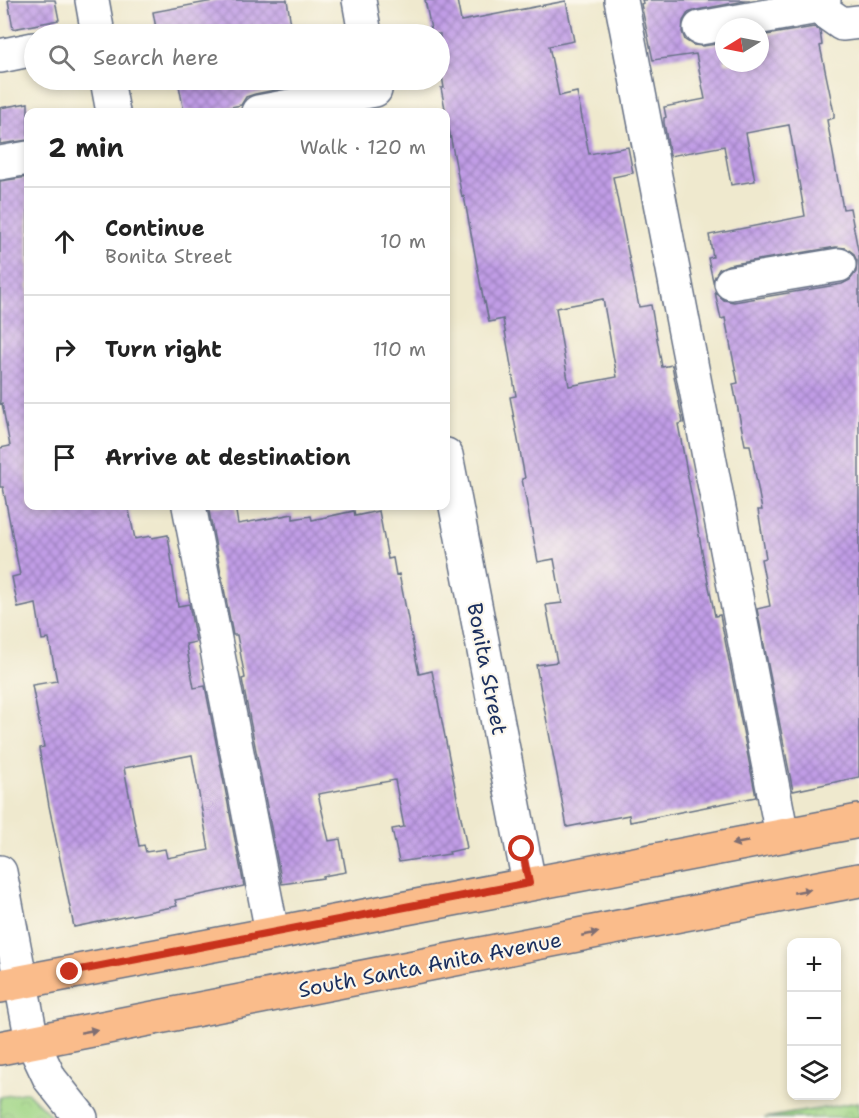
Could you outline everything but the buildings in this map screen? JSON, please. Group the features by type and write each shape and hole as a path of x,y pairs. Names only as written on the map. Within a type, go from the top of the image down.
{"main road":[{"path":"10,983 859,821"},
{"name":"South Santa Anita Avenue","path":"0,1048 859,880"}],"street":[{"path":"92,0 96,24"},
{"path":"359,0 363,24"},
{"path":"621,0 782,835"},
{"path":"700,28 821,3 842,24 859,22"},
{"path":"0,56 24,51"},
{"path":"109,90 112,108"},
{"path":"284,108 376,94"},
{"path":"0,163 24,159"},
{"path":"731,283 839,265"},
{"name":"Bonita Street","path":"450,476 529,883"},
{"path":"190,510 272,932"},
{"path":"0,872 10,983 32,1041 50,1079 81,1118"}],"green space":[{"path":"27,1092 53,1118 0,1118 0,1097"},
{"path":"859,1102 859,1118 764,1118"}],"route":[{"path":"70,972 529,883 522,849"}]}
